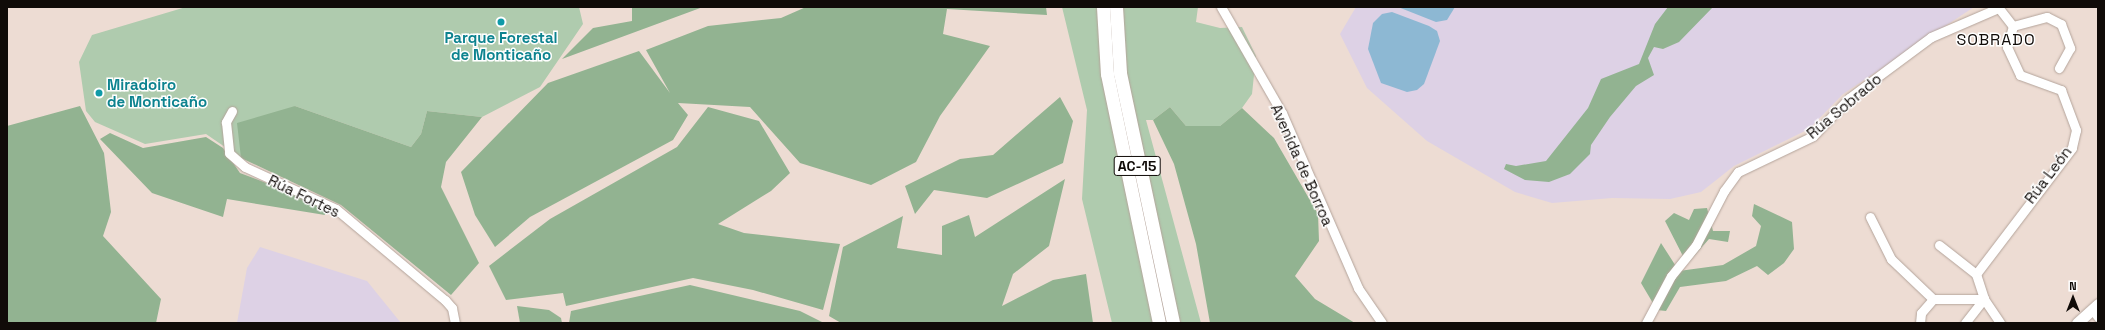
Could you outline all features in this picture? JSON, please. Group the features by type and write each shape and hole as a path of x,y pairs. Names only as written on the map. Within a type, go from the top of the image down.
{"highway":[{"name":"AC-15","path":"1103,7 1107,74 1159,323"},
{"name":"AC-15","path":"1116,7 1120,73 1173,323"}],"main road":[{"path":"2077,323 2096,310"}],"street":[{"name":"Avenida de Borroa","path":"1221,7 1282,113 1358,288 1382,323"},
{"path":"2047,7 2047,17"},
{"path":"1998,8 2013,26 2047,17 2062,24 2070,48 2059,68"},
{"name":"Rúa Sobrado","path":"1646,323 1671,276 1696,245 1738,172 1813,136 1849,98 1931,37 1998,8"},
{"name":"Rúa León","path":"1976,274 2072,148 2076,130 2061,90 2030,81 2020,75 2014,65 2007,47 2013,26"},
{"name":"Rúa Fortes","path":"232,111 226,122 229,153 245,168 336,209 445,300 452,308 455,323"},
{"path":"1870,217 1891,260 1932,299 1984,299"},
{"path":"1939,244 1976,274 1984,299 2000,323"},
{"path":"1920,323 1922,313 1932,299"},
{"path":"1965,323 1984,299"}],"shaded area":[{"path":"1356,7 1974,7 1843,94 1809,129 1734,166 1701,192 1670,199 1612,198 1552,203 1515,192 1427,141 1367,88 1340,34"},
{"path":"260,247 367,281 401,323 237,323 247,268"}],"green space":[{"path":"186,7 579,7 583,24 540,87 482,117 427,111 421,134 411,147 295,106 241,158 206,134 145,144 95,122 86,111 79,62 92,35"},
{"path":"632,7 703,7 562,59 593,28 632,21"},
{"path":"806,7 1046,7 1047,15 947,9 943,34 990,46 940,116 916,162 871,185 800,163 750,107 678,103 688,115 673,140 530,217 495,247 475,215 461,172 548,83 639,51 670,93 646,50 708,26 781,18"},
{"path":"1062,7 1198,7 1196,22 1220,28 1242,27 1256,56 1252,94 1242,108 1220,126 1186,126 1170,107 1153,120 1146,120 1201,323 1112,323 1082,199 1087,110"},
{"path":"1668,7 1713,7 1679,42 1663,49 1654,47 1648,58 1654,75 1636,86 1610,117 1591,145 1590,154 1570,174 1549,182 1525,180 1504,169 1506,164 1516,166 1546,161 1588,108 1601,79 1639,64 1655,24"},
{"path":"1060,97 1073,121 1063,163 987,198 934,190 915,214 905,186 960,159 993,155"},
{"path":"80,106 104,153 111,212 103,236 161,299 156,323 7,323 7,126"},
{"path":"295,106 411,147 421,134 427,111 482,117 446,162 441,187 479,263 451,295 341,205 241,158 237,123"},
{"path":"708,107 759,121 790,173 771,191 718,224 744,233 840,244 823,310 753,290 693,278 566,306 563,293 506,300 489,266 550,219 677,147"},
{"path":"1170,107 1186,126 1220,126 1242,108 1274,138 1318,214 1319,241 1295,276 1315,299 1355,323 1210,323 1196,244 1174,164 1153,120"},
{"path":"110,133 143,148 206,137 223,148 240,173 327,206 325,215 227,199 223,217 152,193 100,139"},
{"path":"1065,179 1049,246 1013,274 1002,306 1053,280 1086,274 1093,323 841,323 829,316 843,247 903,216 897,248 942,255 942,226 969,215 975,237"},
{"path":"1754,204 1792,222 1794,249 1784,263 1768,275 1757,266 1726,281 1680,287 1666,311 1657,310 1641,283 1661,243 1679,271 1723,265 1756,246 1761,226 1752,216"},
{"path":"1707,208 1713,231 1730,231 1728,242 1709,239 1687,264 1665,221 1674,213 1689,220 1694,209"},
{"path":"690,285 800,311 824,323 569,323 571,311"},
{"path":"517,306 549,310 561,318 562,323 520,323"}],"water":[{"path":"1398,7 1455,7 1447,20 1436,22"},
{"path":"1392,12 1429,26 1437,31 1440,41 1424,84 1417,90 1407,92 1381,83 1368,49 1373,23 1382,14"}],"place":[{"name":"Parque Forestal de Monticaño","path":"501,22"},
{"name":"Miradoiro de Monticaño","path":"99,93"}],"district":[{"name":"SOBRADO","path":"1996,40"}]}
